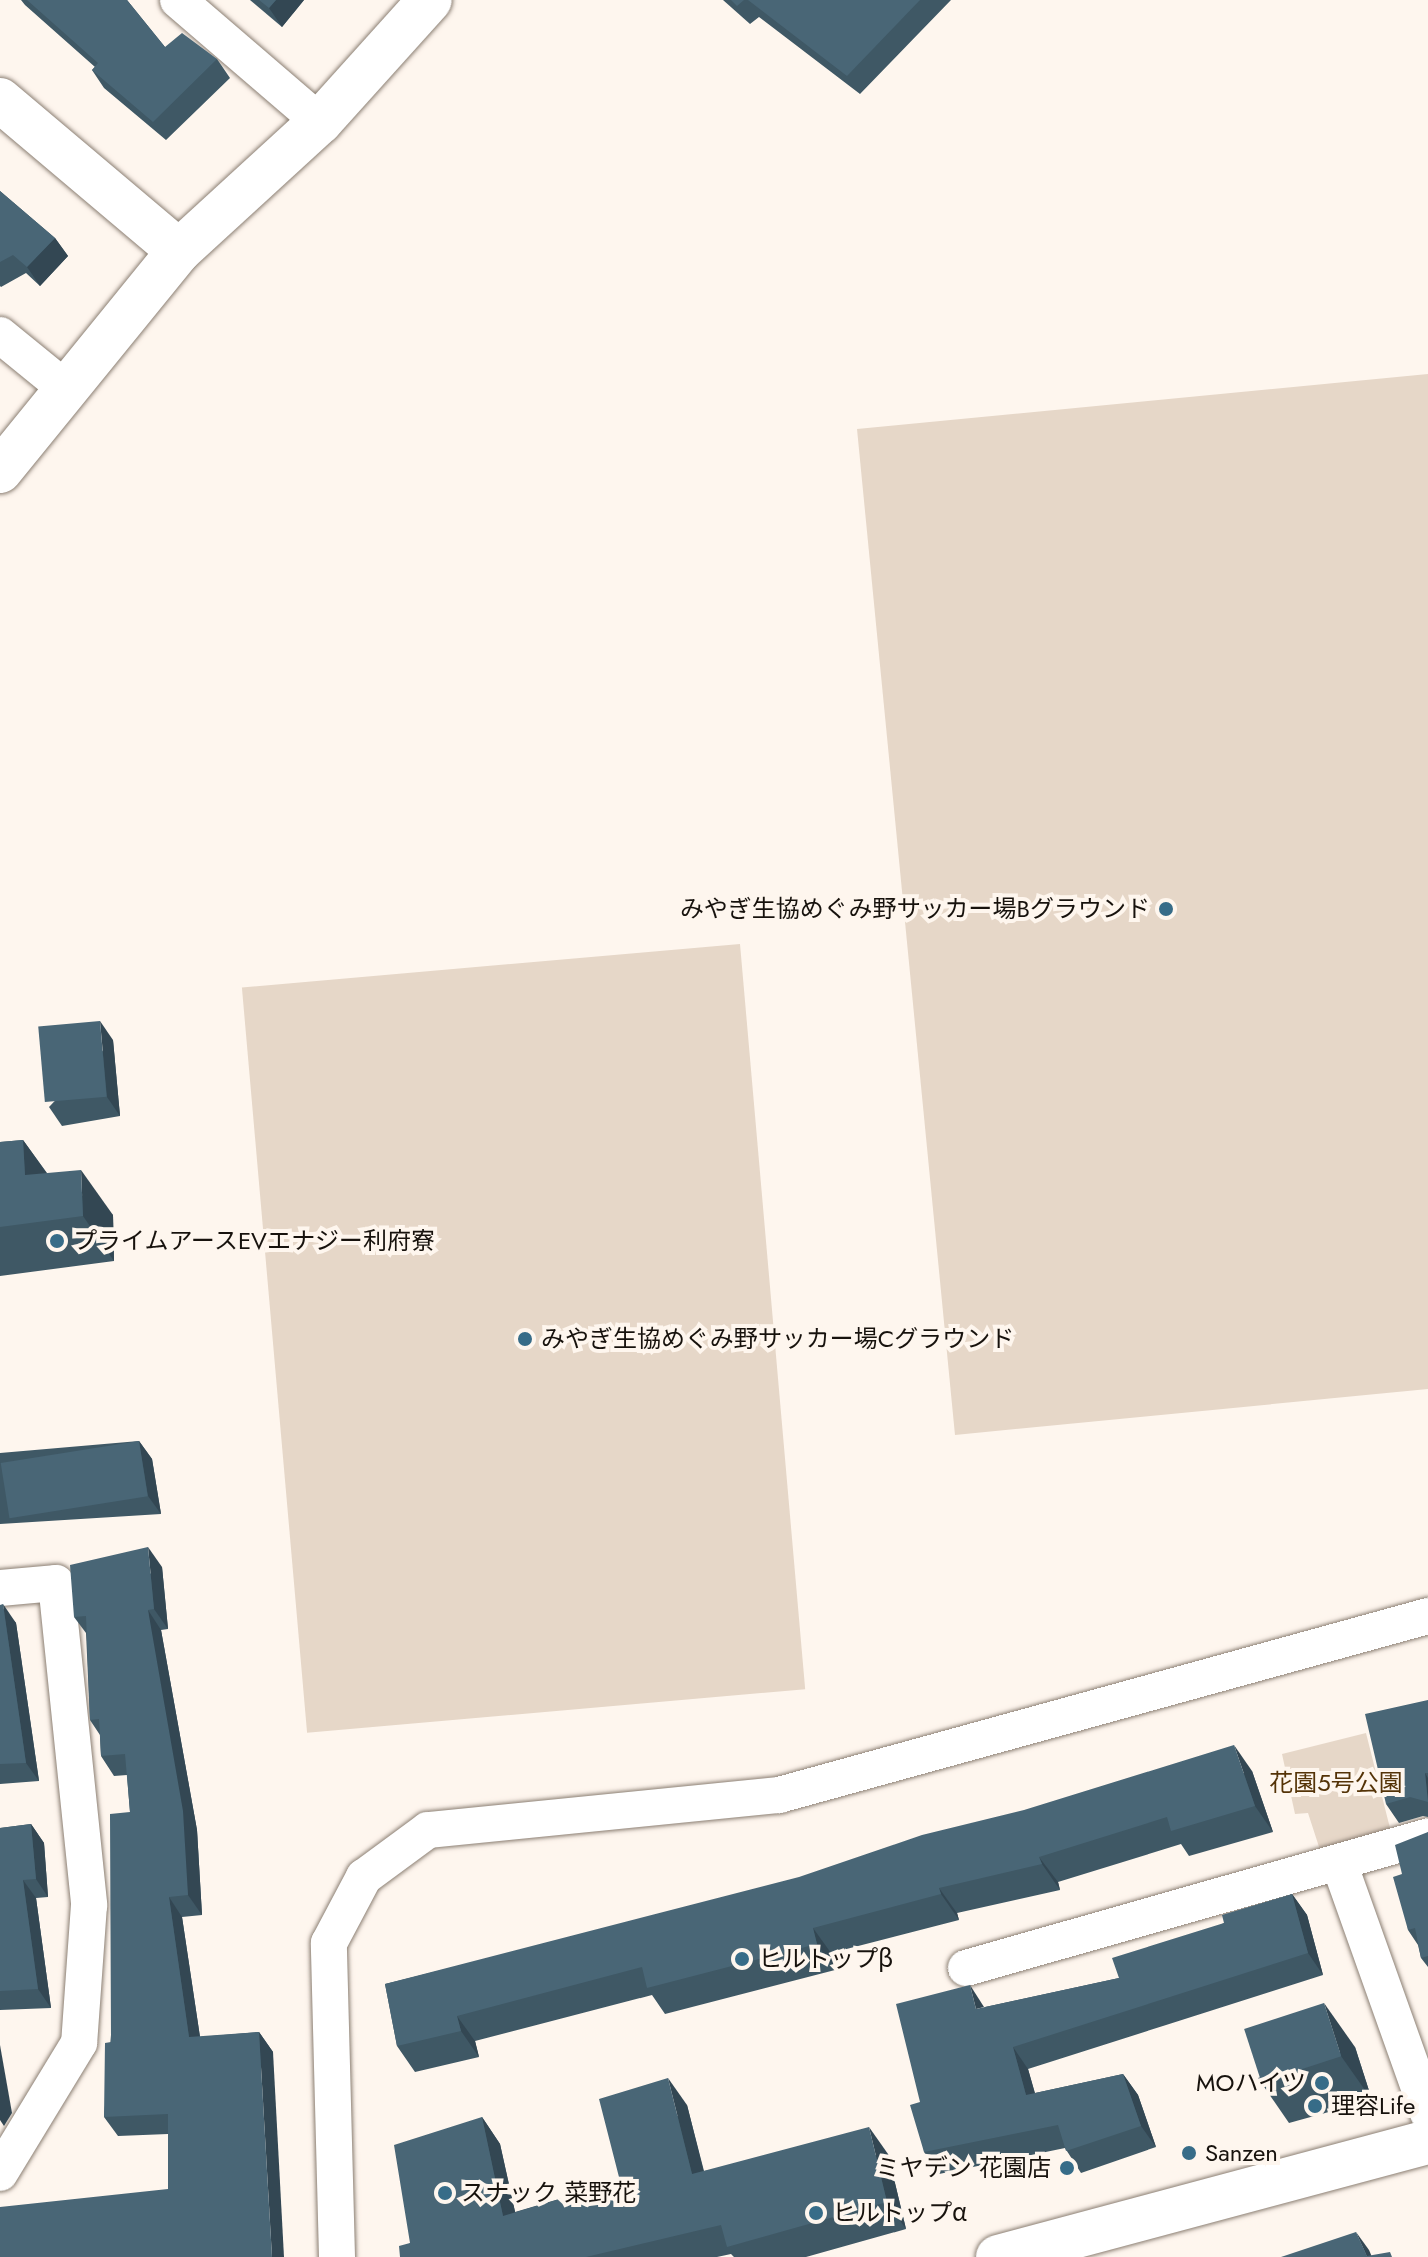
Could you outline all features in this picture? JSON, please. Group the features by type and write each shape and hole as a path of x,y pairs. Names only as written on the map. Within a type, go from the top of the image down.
{"street":[{"path":"178,0 320,122"},
{"path":"0,471 179,251 320,122 430,0"},
{"path":"0,100 179,251"},
{"path":"0,335 65,388"},
{"path":"0,1588 56,1583 89,1905 79,2043 0,2173"},
{"path":"337,2257 329,1943 364,1877 428,1830 779,1795 1428,1616"},
{"path":"966,1968 1428,1836"},
{"path":"1339,1863 1428,2113"},
{"path":"998,2257 1428,2142"}],"green space":[{"name":"みやぎ生協めぐみ野サッカー場Bグラウンド","path":"1428,374 1428,1389 955,1435 857,429"},
{"name":"みやぎ生協めぐみ野サッカー場Cグラウンド","path":"740,944 805,1689 307,1733 242,988"},
{"name":"花園5号公園","path":"1366,1733 1391,1832 1321,1853 1308,1813 1295,1814 1282,1754"}],"building":[{"path":"27,0 127,0 165,47 182,33 217,59 153,122 92,70 98,63"},
{"path":"259,0 276,0 269,8"},
{"path":"748,0 920,0 847,76"},
{"path":"0,191 55,238 27,267 13,255 0,262"},
{"path":"100,1021 107,1097 45,1102 38,1026"},
{"path":"23,1140 25,1175 81,1170 83,1216 0,1227 0,1142"},
{"path":"139,1441 148,1496 9,1518 1,1463"},
{"path":"148,1547 154,1609 148,1610 183,1811 188,1895 169,1897 189,2037 259,2032 272,2257 0,2257 0,2207 168,2189 168,2114 104,2117 105,2043 111,2042 110,1814 130,1812 125,1754 101,1756 99,1719 90,1720 86,1616 74,1617 70,1565"},
{"path":"3,1604 26,1763 0,1764 0,1605"},
{"path":"1428,1700 1428,1773 1425,1773 1428,1802 1410,1797 1386,1804 1365,1714"},
{"path":"1234,1745 1255,1806 1171,1831 1167,1817 1039,1857 1042,1864 939,1888 941,1894 813,1928 817,1944 647,1988 642,1967 457,2016 461,2031 397,2046 385,1984 799,1877 922,1835 1024,1810"},
{"path":"31,1824 36,1879 23,1880 38,1989 0,1991 0,1828"},
{"path":"1428,1832 1428,1956 1421,1958 1415,1928 1408,1930 1393,1877 1402,1874 1395,1845"},
{"path":"1292,1894 1308,1953 1013,2047 1026,2095 1123,2074 1141,2126 1066,2151 1058,2125 924,2152 910,2105 920,2102 896,2004 970,1985 976,2009 1119,1978 1112,1958 1224,1923 1222,1915"},
{"path":"1324,2003 1341,2056 1261,2082 1244,2029"},
{"path":"668,2078 692,2174 869,2127 887,2202 727,2247 721,2225 586,2257 400,2257 399,2246 410,2243 394,2145 482,2117 503,2216 620,2181 599,2099"},
{"path":"1356,2232 1367,2256 1390,2252 1392,2257 1281,2257"}],"place":[{"name":"みやぎ生協めぐみ野サッカー場Bグラウンド","path":"1166,909"},
{"name":"プライムアースEVエナジー利府寮","path":"57,1241"},
{"name":"みやぎ生協めぐみ野サッカー場Cグラウンド","path":"525,1339"},
{"name":"ヒルトップβ","path":"742,1959"},
{"name":"MOハイツ","path":"1322,2083"},
{"name":"理容Life","path":"1315,2106"},
{"name":"Sanzen","path":"1189,2153"},
{"name":"ミヤデン 花園店","path":"1067,2168"},
{"name":"スナック 菜野花","path":"445,2193"},
{"name":"ヒルトップα","path":"816,2213"}]}
